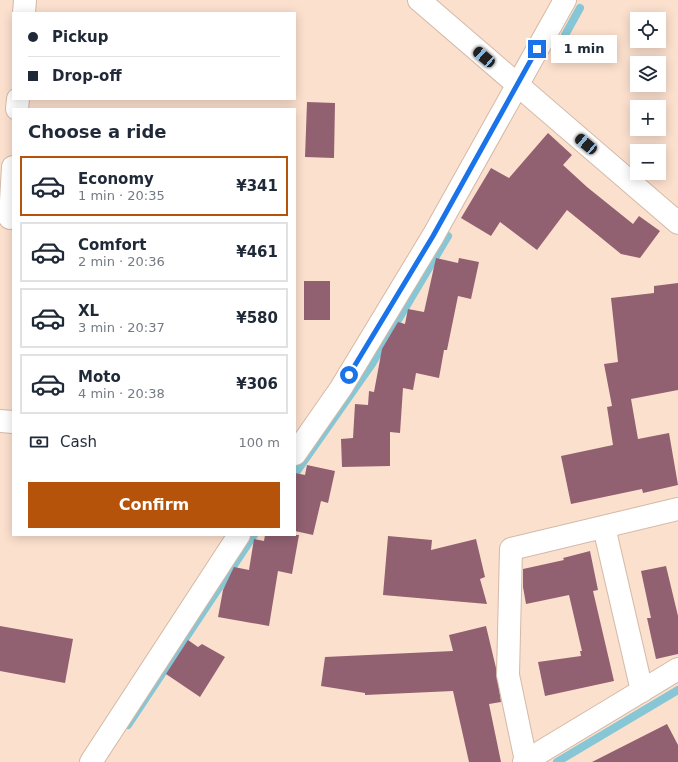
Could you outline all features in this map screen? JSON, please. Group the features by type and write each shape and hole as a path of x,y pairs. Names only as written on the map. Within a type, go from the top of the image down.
{"street":[{"path":"24,12 25,0"},
{"path":"419,0 678,223"},
{"path":"296,453 341,388 433,236 516,85 565,0"},
{"path":"10,218 12,184"},
{"path":"0,421 12,422"},
{"path":"678,509 512,549 508,675 525,761 678,669"},
{"path":"604,527 642,691"},
{"path":"91,762 238,536"}],"building":[{"path":"307,102 335,103 334,158 305,157"},
{"path":"548,133 572,155 563,165 587,187 633,224 639,216 660,231 640,258 621,254 567,210 537,250 500,222 491,236 461,218 491,168 509,178"},
{"path":"436,258 458,263 459,258 479,262 471,299 458,296 447,350 444,350 439,378 416,373 413,390 403,388 400,433 390,432 390,466 342,467 341,439 353,438 355,404 368,405 369,391 374,392 382,349 398,322 405,324 408,309 424,312"},
{"path":"304,281 330,281 330,320 304,320"},
{"path":"678,283 678,390 631,399 638,439 669,433 678,485 643,493 642,489 571,504 561,456 613,445 607,407 612,406 604,364 618,362 611,298 654,293 654,286"},
{"path":"307,465 335,471 328,503 321,501 313,535 296,531 296,473 305,475"},
{"path":"299,535 292,574 278,571 269,626 218,617 223,590 234,567 249,570 254,539 264,541 265,536"},
{"path":"388,536 432,540 431,550 476,539 485,577 480,579 487,604 383,595"},
{"path":"590,551 598,590 593,591 614,681 545,696 538,662 581,656 580,651 582,651 569,595 526,604 523,587 523,569 564,560 563,558"},
{"path":"666,566 678,616 678,654 656,659 647,618 651,618 641,571"},
{"path":"0,626 73,639 65,683 0,671"},
{"path":"486,626 496,668 501,702 489,704 501,762 469,762 453,691 365,695 365,693 321,686 325,657 453,651 449,635"},
{"path":"188,640 198,647 202,644 225,657 200,697 166,674"},
{"path":"667,724 678,745 678,762 592,762"}],"waterway":[{"path":"565,35 580,8"},
{"path":"296,473 372,364 448,236"},
{"path":"128,725 253,536"},
{"path":"557,762 678,690"}],"route":[{"path":"349,375 433,236 537,49"}]}
